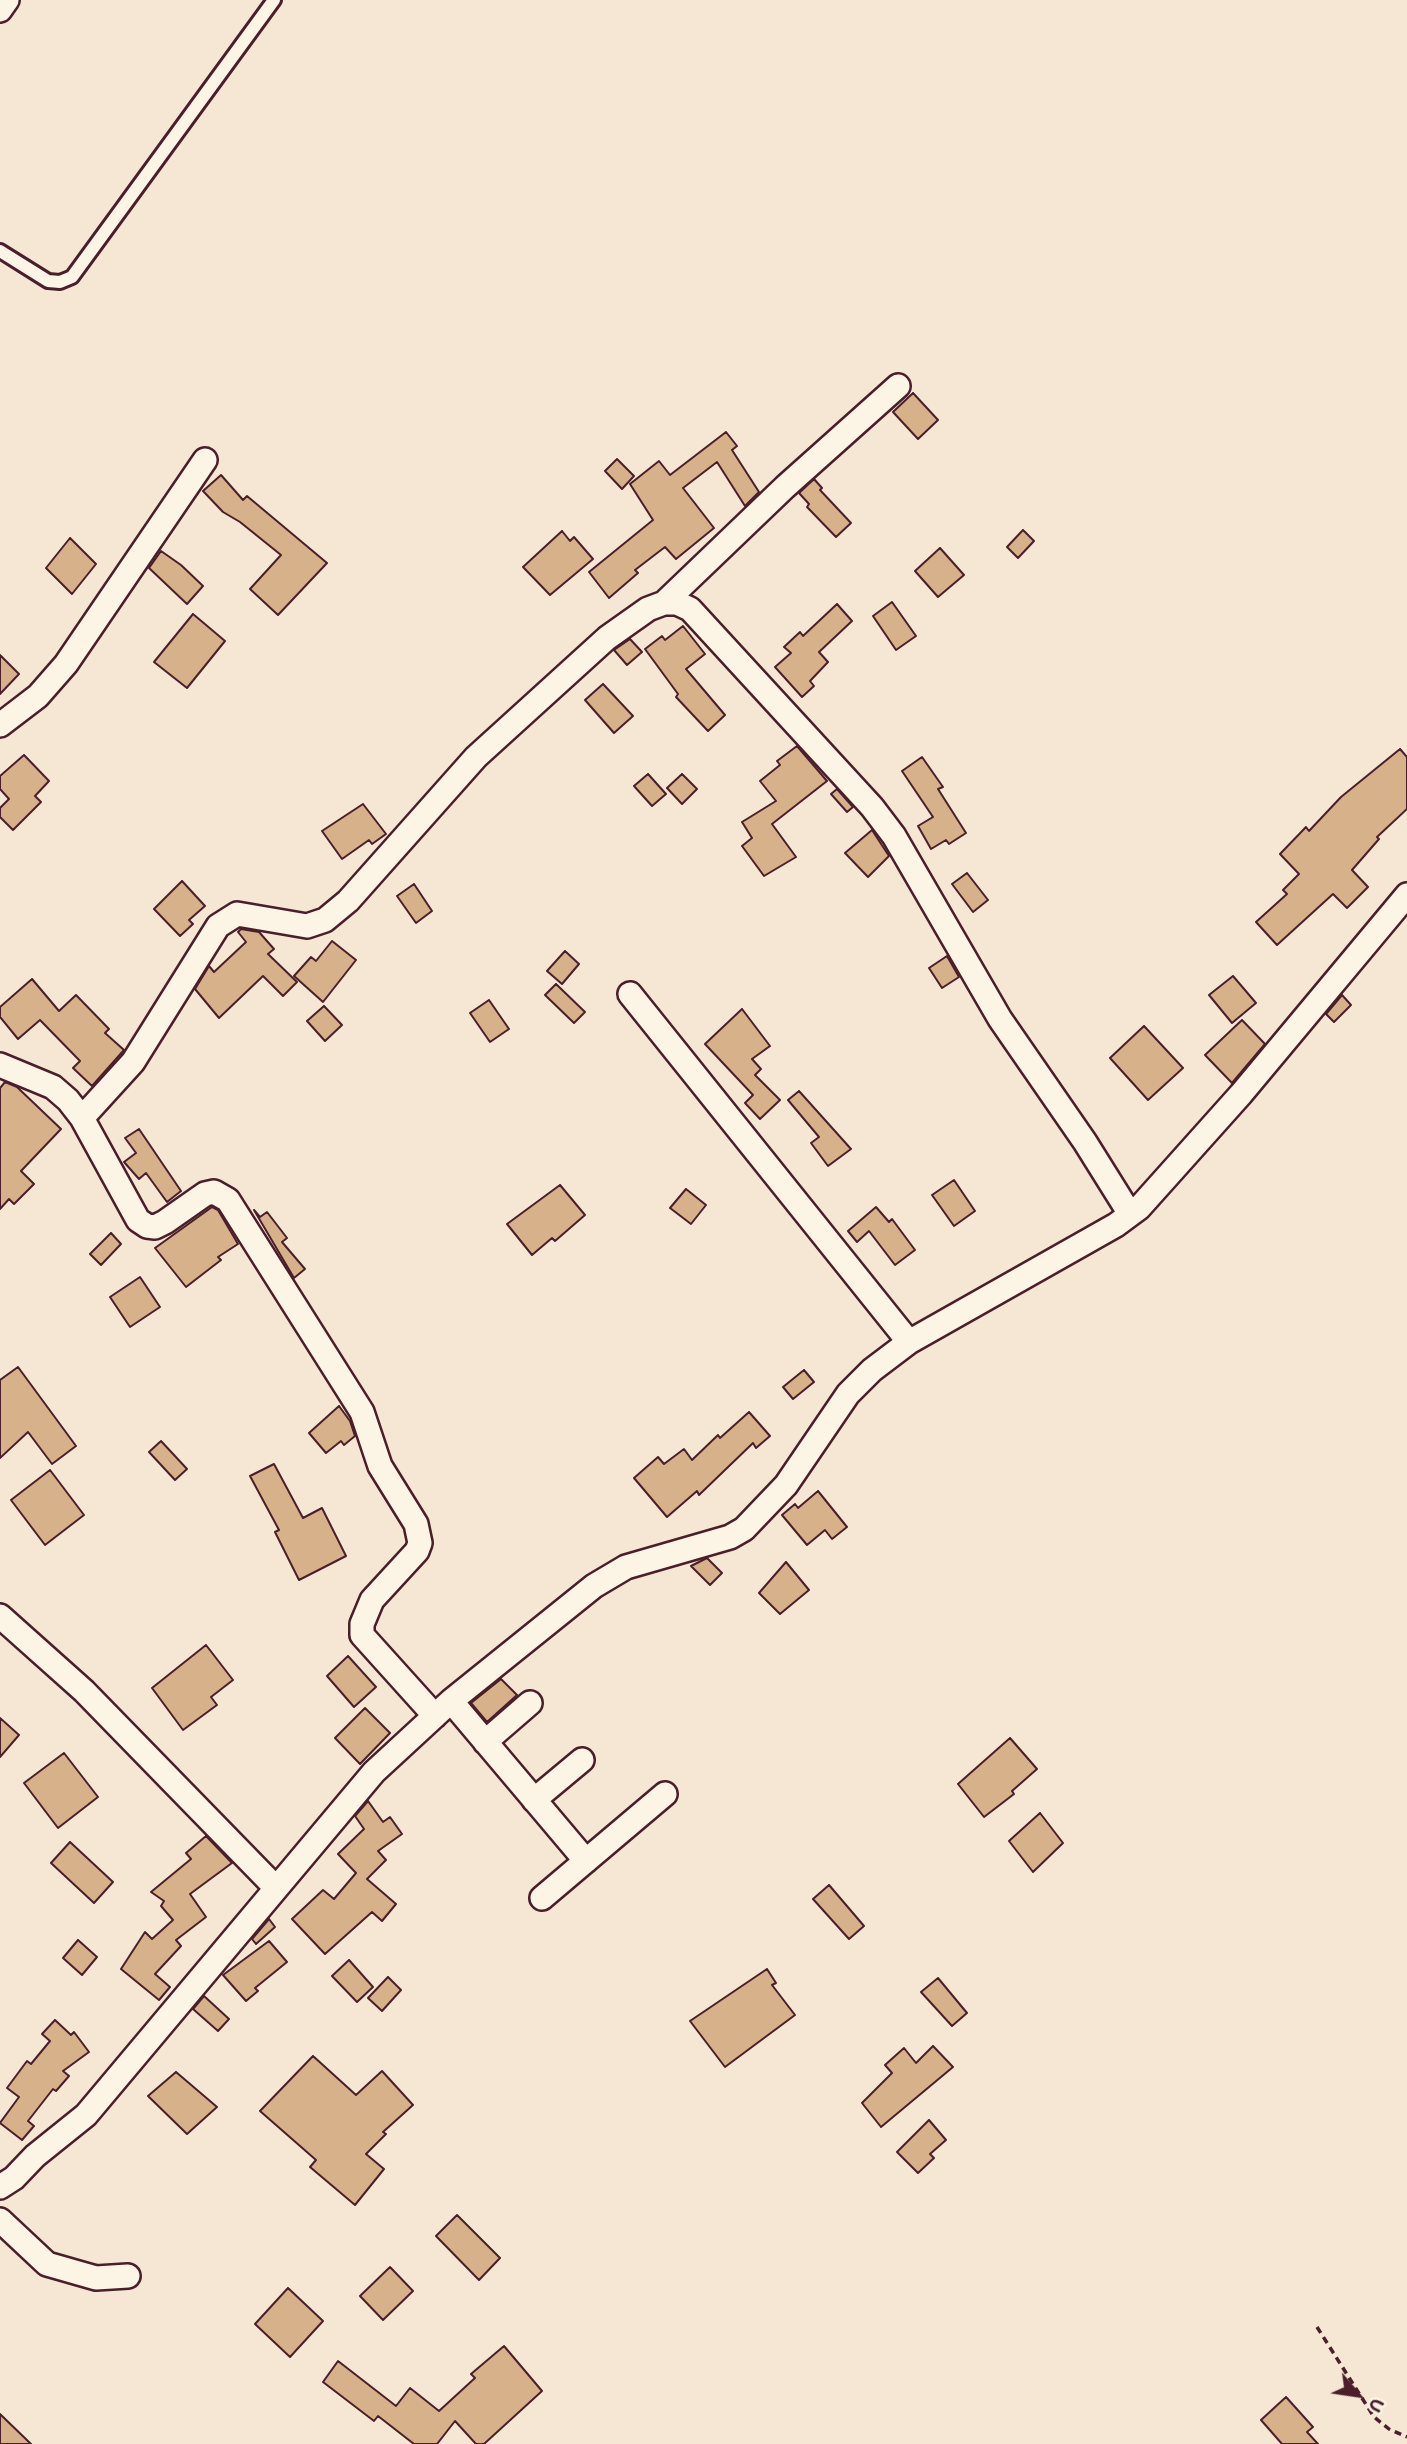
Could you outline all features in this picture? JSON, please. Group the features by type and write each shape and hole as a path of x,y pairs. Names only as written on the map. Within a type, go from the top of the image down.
{"street":[{"path":"0,10 7,0"},
{"path":"664,603 785,487 898,386"},
{"path":"0,725 38,696 66,664 205,460"},
{"path":"82,1118 133,1062 218,926 237,914 307,926 325,920 348,901 475,757 607,638 648,609 664,603 677,603 690,610 872,807 894,836 1000,1019 1085,1142 1130,1214"},
{"path":"0,2187 86,2115 374,1772 443,1709 609,1576 626,1567 744,1530 786,1485 848,1394 872,1370 909,1342 1130,1214 1158,1190 1407,895"},
{"path":"629,994 909,1342"},
{"path":"0,1065 53,1087 82,1118 138,1220 147,1226 155,1227 165,1222 205,1194 214,1192 228,1200 362,1412 380,1466 416,1524 420,1543 410,1560 372,1600 365,1613 362,1635 368,1645 485,1742 586,1861"},
{"path":"5,1628 84,1691 275,1888"},
{"path":"485,1742 530,1703"},
{"path":"534,1800 582,1760"},
{"path":"542,1898 666,1794"},
{"path":"0,2220 47,2264 96,2278 128,2276"}],"lane":[{"path":"0,251 48,281 60,282 72,278 274,0"}],"path":[{"path":"1317,2327 1374,2417 1389,2429 1407,2437"}],"building":[{"path":"913,393 938,420 918,439 893,412"},
{"path":"726,432 737,446 732,450 759,492 745,506 717,462 683,488 714,528 676,559 665,547 635,570 638,573 609,598 589,572 653,520 630,484 659,461 670,475"},
{"path":"617,459 634,476 622,489 605,471"},
{"path":"221,475 243,500 247,496 327,563 278,615 250,589 281,555 223,512 203,491"},
{"path":"814,479 822,488 820,490 851,523 836,537 807,507 809,504 799,493"},
{"path":"1023,530 1034,541 1018,558 1007,547"},
{"path":"562,531 570,541 574,537 593,559 550,595 523,567"},
{"path":"70,538 96,564 72,594 46,568"},
{"path":"940,548 964,575 938,597 915,571"},
{"path":"161,551 203,586 187,604 149,568"},
{"path":"892,602 916,636 896,650 873,616"},
{"path":"837,604 852,621 819,652 828,662 810,681 814,686 802,697 775,667 791,653 784,647 800,632 803,636"},
{"path":"193,614 225,641 187,688 154,662"},
{"path":"683,626 705,654 686,669 725,715 708,731 676,697 678,694 645,649 662,636 665,640"},
{"path":"630,639 642,652 627,665 614,650"},
{"path":"0,655 19,674 0,694"},
{"path":"603,684 633,716 614,733 585,700"},
{"path":"797,746 827,781 772,824 796,857 764,876 742,846 752,838 742,822 776,801 760,781 780,765 777,761"},
{"path":"1400,749 1407,757 1407,809 1377,837 1379,839 1352,870 1368,887 1347,908 1333,894 1277,945 1256,922 1287,894 1283,890 1299,874 1280,854 1306,827 1309,831 1341,797"},
{"path":"24,755 49,781 35,796 41,802 13,830 0,817 0,808 9,799 0,789 0,776"},
{"path":"922,757 943,787 938,789 966,833 949,844 946,840 931,849 918,826 933,817 902,771"},
{"path":"648,774 666,794 652,806 634,786"},
{"path":"682,774 697,789 682,804 667,788"},
{"path":"837,789 853,807 847,812 831,794"},
{"path":"363,804 386,834 372,844 369,840 342,859 322,831"},
{"path":"872,830 889,856 868,877 845,853"},
{"path":"967,873 988,900 973,912 952,884"},
{"path":"182,881 205,906 189,920 193,924 180,936 154,909"},
{"path":"414,884 432,911 416,923 397,896"},
{"path":"241,929 259,932 274,949 268,954 297,982 283,996 263,976 219,1018 195,989 209,966 214,972 246,942 238,932"},
{"path":"332,941 356,960 323,1002 294,976 311,957 316,961"},
{"path":"565,951 579,964 562,984 547,971"},
{"path":"947,956 959,977 942,988 929,968"},
{"path":"1233,976 1256,1003 1232,1023 1209,995"},
{"path":"32,979 59,1011 76,995 109,1029 105,1033 124,1050 92,1086 73,1068 80,1061 40,1020 18,1039 0,1017 0,1007"},
{"path":"556,984 585,1012 574,1023 545,995"},
{"path":"1342,995 1351,1005 1334,1022 1326,1014"},
{"path":"489,1000 509,1029 490,1042 470,1013"},
{"path":"324,1006 342,1025 325,1041 307,1021"},
{"path":"742,1009 770,1046 752,1059 761,1069 755,1075 780,1100 760,1119 745,1103 753,1095 705,1044"},
{"path":"1242,1020 1265,1044 1232,1083 1205,1055"},
{"path":"1144,1026 1183,1068 1148,1100 1110,1058"},
{"path":"5,1082 17,1087 61,1129 21,1171 34,1184 14,1204 9,1199 0,1209 0,1088"},
{"path":"799,1091 851,1149 828,1166 811,1143 819,1137 788,1100"},
{"path":"139,1129 181,1191 167,1202 146,1173 139,1179 124,1162 136,1153 125,1138"},
{"path":"954,1180 975,1211 954,1226 932,1195"},
{"path":"560,1185 585,1215 555,1241 552,1238 532,1255 507,1224"},
{"path":"686,1189 706,1205 691,1224 670,1208"},
{"path":"212,1207 218,1210 238,1244 218,1257 221,1260 186,1287 155,1248"},
{"path":"876,1207 889,1222 892,1219 915,1250 895,1265 869,1231 857,1242 848,1231"},
{"path":"254,1210 260,1217 267,1212 287,1238 282,1242 305,1269 294,1278"},
{"path":"111,1233 121,1244 101,1265 90,1254"},
{"path":"140,1277 160,1307 130,1327 110,1297"},
{"path":"18,1367 76,1446 52,1464 28,1432 0,1458 0,1380"},
{"path":"804,1370 814,1382 793,1399 783,1387"},
{"path":"339,1406 350,1421 355,1436 344,1445 341,1441 326,1453 309,1433"},
{"path":"749,1412 770,1436 756,1448 753,1443 699,1495 697,1491 667,1517 634,1478 658,1457 664,1464 684,1449 692,1460 718,1435 720,1438"},
{"path":"161,1441 187,1469 175,1480 149,1452"},
{"path":"274,1464 303,1518 322,1508 346,1556 299,1580 275,1532 279,1530 250,1476"},
{"path":"50,1470 84,1515 45,1545 11,1500"},
{"path":"818,1491 847,1527 832,1539 825,1530 807,1545 782,1515 795,1504 798,1508"},
{"path":"707,1558 722,1573 710,1585 691,1566"},
{"path":"786,1562 809,1590 780,1614 759,1593"},
{"path":"206,1645 233,1680 211,1697 217,1705 183,1730 152,1688"},
{"path":"348,1656 376,1687 354,1707 327,1676"},
{"path":"501,1679 517,1695 487,1722 471,1703"},
{"path":"365,1708 390,1733 360,1764 335,1738"},
{"path":"0,1718 19,1735 0,1757"},
{"path":"1010,1738 1037,1769 1012,1791 1014,1794 984,1817 958,1784"},
{"path":"64,1753 98,1797 58,1828 24,1783"},
{"path":"368,1801 383,1822 390,1817 402,1834 378,1851 386,1860 367,1879 396,1904 382,1921 372,1912 325,1954 292,1919 323,1890 334,1899 356,1873 338,1854 364,1829 355,1816"},
{"path":"1040,1813 1063,1843 1033,1872 1009,1841"},
{"path":"206,1836 232,1863 190,1894 206,1917 176,1940 181,1946 155,1974 170,1987 159,2000 121,1969 145,1932 152,1939 173,1920 161,1906 164,1901 151,1892 191,1859 186,1853"},
{"path":"70,1842 113,1882 94,1903 51,1863"},
{"path":"829,1885 864,1926 849,1939 813,1899"},
{"path":"269,1919 275,1927 256,1944 252,1939"},
{"path":"78,1940 97,1957 82,1975 63,1958"},
{"path":"269,1941 287,1962 255,1988 258,1991 246,2001 223,1975"},
{"path":"349,1960 373,1987 357,2002 332,1976"},
{"path":"767,1969 776,1983 772,1985 795,2015 725,2067 690,2021"},
{"path":"388,1977 401,1990 382,2011 368,1998"},
{"path":"938,1978 967,2013 952,2026 921,1992"},
{"path":"204,1996 229,2019 218,2031 193,2009"},
{"path":"55,2020 71,2035 74,2032 89,2052 63,2071 69,2076 56,2091 53,2089 28,2121 34,2126 22,2140 0,2123 19,2097 7,2088 27,2061 31,2064 50,2041 42,2034"},
{"path":"933,2046 953,2067 881,2127 862,2103 892,2073 885,2065 904,2048 916,2063"},
{"path":"313,2056 356,2095 382,2071 413,2105 383,2132 386,2134 366,2154 384,2169 355,2205 310,2167 316,2160 260,2111"},
{"path":"176,2072 217,2107 187,2134 148,2096"},
{"path":"929,2120 946,2140 930,2154 934,2158 918,2173 897,2152"},
{"path":"457,2215 500,2258 479,2280 436,2236"},
{"path":"390,2267 413,2291 383,2320 360,2296"},
{"path":"288,2288 323,2321 290,2357 255,2324"},
{"path":"504,2346 542,2391 484,2444 476,2444 455,2421 437,2444 414,2444 378,2416 374,2421 323,2382 338,2361 396,2406 410,2388 439,2411 475,2378 471,2374"},
{"path":"1286,2397 1313,2427 1307,2432 1318,2444 1282,2444 1261,2420"},
{"path":"0,2414 31,2444 0,2444"}]}
